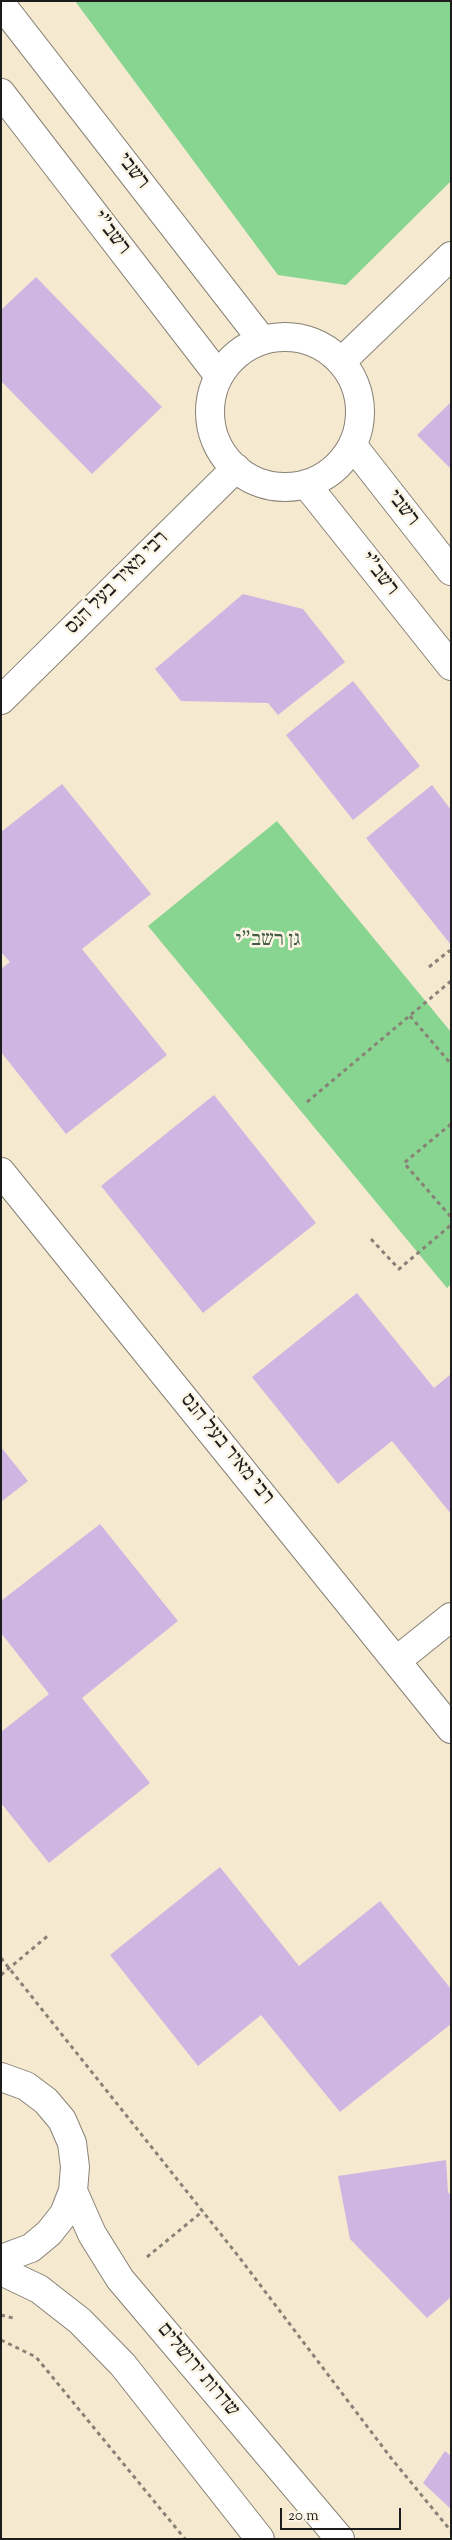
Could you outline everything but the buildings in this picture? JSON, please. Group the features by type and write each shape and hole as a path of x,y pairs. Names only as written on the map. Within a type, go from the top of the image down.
{"street":[{"name":"רשבי","path":"1,4 262,340"},
{"name":"רשב\"י","path":"1,93 219,376"},
{"path":"342,362 451,256"},
{"path":"283,336 305,339 325,348 342,362 354,381 360,402 360,425 353,446 341,463 325,476 306,484 281,487 257,481 236,468 220,449 211,425 211,400 219,376 230,360 244,348 262,340 283,336"},
{"name":"רשבי","path":"353,446 451,571"},
{"name":"רבי מאיר בעל הנס","path":"1,700 236,468"},
{"name":"רשב\"י","path":"306,484 451,666"},
{"name":"רבי מאיר בעל הנס","path":"1,1172 451,1729"},
{"path":"396,1661 451,1616"},
{"path":"1,2259 31,2248 49,2233 64,2214 73,2191 75,2167 72,2143 62,2120 40,2096 26,2086 2,2077"},
{"name":"שדרות ירושלים","path":"73,2191 92,2234 120,2279 340,2539"},
{"path":"1,2270 39,2289 80,2321 123,2365 260,2539"}],"path":[{"path":"429,967 449,951 451,952"},
{"path":"307,1102 451,981"},
{"path":"410,1016 451,1064"},
{"path":"451,1124 404,1163 451,1217"},
{"path":"371,1239 399,1269 451,1225"},
{"path":"1,1975 50,1934"},
{"path":"1,1958 239,2257 391,2458 451,2531"},
{"path":"1,2340 36,2357 185,2539"}],"green space":[{"path":"75,1 451,1 451,181 346,285 278,275"},
{"name":"גן רשב\"י","path":"277,821 451,1032 451,1284 447,1288 148,926"}]}
